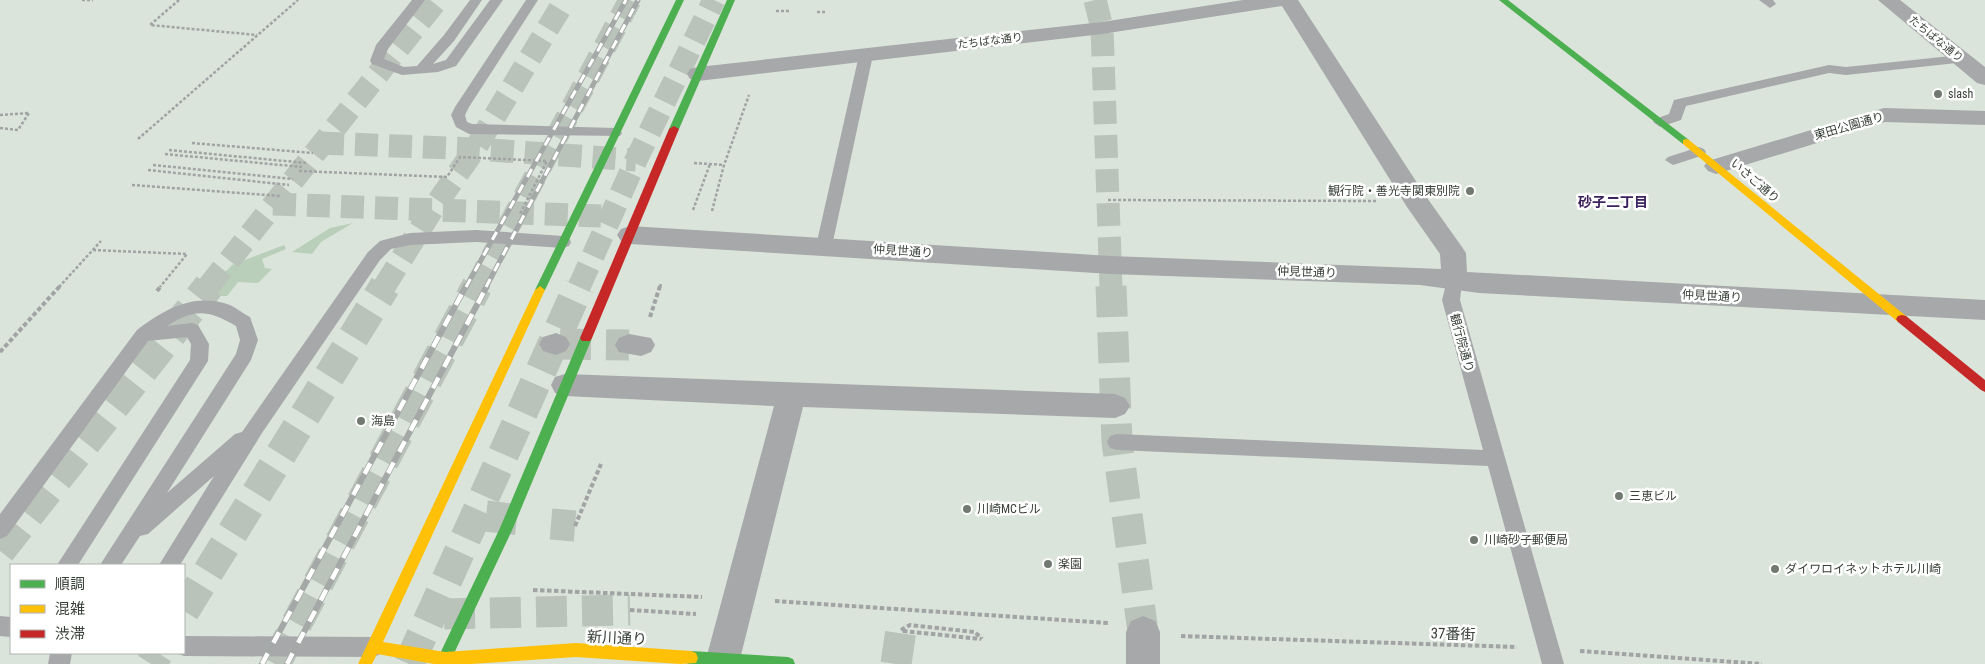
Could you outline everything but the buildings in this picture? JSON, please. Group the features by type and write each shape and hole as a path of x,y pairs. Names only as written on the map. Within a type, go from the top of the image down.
{"street":[{"path":"369,656 563,242 680,0"},
{"path":"444,662 506,528 565,385 730,0"},
{"name":"たちばな通り","path":"698,74 836,63 866,55 1102,28 1282,0"},
{"name":"観行院通り","path":"1288,0 1416,201 1453,252 1454,281"},
{"name":"いさご通り","path":"1503,0 1708,159 1985,387"},
{"name":"たちばな通り","path":"1888,0 1985,78"},
{"name":"東田公園通り","path":"1708,159 1884,115 1985,118"},
{"name":"仲見世通り","path":"630,235 1111,265 1420,276 1454,281 1985,310"},
{"path":"565,385 1116,406"},
{"path":"722,658 791,395"},
{"name":"新川通り","path":"369,656 444,662 576,650 722,658 788,664"}],"lane":[{"path":"420,0 381,48 377,61 402,71 438,68 451,63 497,0"},
{"path":"421,69 449,38 476,0"},
{"path":"532,0 462,107 458,115 461,124 469,128 615,133"},
{"path":"824,246 866,55"},
{"path":"1660,122 1676,116 1679,103 1829,69 1846,71 1961,59"},
{"path":"1673,160 1708,159"},
{"path":"170,564 255,428 374,256 386,246 410,239 476,236 563,242"},
{"name":"観行院通り","path":"1454,281 1451,300 1551,656"},
{"path":"0,530 142,335 160,321 182,309 196,307 225,310 244,322 248,340 245,355 111,564"},
{"path":"68,564 199,361 200,344 192,330 142,335"},
{"path":"125,542 255,428"},
{"path":"1117,442 1494,458"},
{"path":"185,646 369,656"}],"path":[{"path":"82,0 93,0"},
{"path":"179,0 150,25 258,35"},
{"path":"138,139 298,0"},
{"path":"776,11 790,11"},
{"path":"817,12 825,12"},
{"path":"711,215 724,165 750,92"},
{"path":"0,114 29,113 18,130 0,128"},
{"path":"192,143 313,153"},
{"path":"169,150 306,163"},
{"path":"164,154 302,167"},
{"path":"300,171 447,177 460,157 547,161 517,219"},
{"path":"693,210 710,164"},
{"path":"153,165 293,179"},
{"path":"148,170 289,185"},
{"path":"132,185 280,196"},
{"path":"1108,200 1416,201"},
{"path":"0,352 101,241"},
{"path":"575,526 601,464"},
{"name":"37番街","path":"533,590 738,598 1099,621 1143,648 1190,637 1551,656 1762,664"},
{"path":"630,610 705,614"},
{"path":"910,625 975,632 982,639 973,638 901,630 910,625"}],"green space":[{"path":"353,223 321,242 312,254 292,252 330,228"},
{"path":"284,245 286,249 262,259 265,268 272,269 258,283 238,282 227,296 202,296 232,265"}],"tunnel":[{"path":"323,143 437,0"},
{"path":"475,149 565,0"},
{"path":"547,154 630,0"},
{"path":"636,160 714,0"},
{"path":"1095,0 1102,28 1111,287"},
{"path":"274,204 323,143"},
{"path":"323,143 475,149"},
{"path":"432,210 475,149"},
{"path":"475,149 547,154"},
{"path":"516,213 547,154"},
{"path":"547,154 636,160"},
{"path":"579,287 636,160"},
{"path":"208,287 274,204"},
{"path":"274,204 432,210"},
{"path":"384,287 432,210"},
{"path":"432,210 516,213"},
{"path":"476,287 516,213"},
{"path":"516,213 601,216"},
{"path":"0,551 209,286"},
{"path":"185,609 385,286"},
{"path":"275,664 477,286"},
{"path":"409,664 579,286"},
{"path":"1111,286 1117,442 1143,632"},
{"path":"560,344 629,345"},
{"path":"486,516 529,521"},
{"path":"551,524 575,526"},
{"path":"444,614 630,610"},
{"path":"896,664 901,630"},
{"path":"151,664 157,654"}],"railway":[{"path":"466,287 626,0"},
{"path":"486,287 638,0"},
{"path":"262,664 466,286"},
{"path":"287,664 487,286"}],"traffic: fast":[{"path":"540,290 680,0"},
{"path":"674,129 731,0"},
{"path":"1503,0 1686,142"},
{"path":"442,664 506,528 586,338"},
{"path":"691,658 788,664"}],"traffic: slow":[{"path":"1686,142 1902,319"},
{"path":"365,664 540,290"},
{"path":"373,647 445,659 576,650 691,658"}],"traffic: jam":[{"path":"586,338 674,129"},
{"path":"1902,319 1985,387"}],"place":[{"name":"slash","path":"1938,94"},
{"name":"観行院・善光寺関東別院","path":"1470,191"},
{"name":"海島","path":"361,421"},
{"name":"三恵ビル","path":"1619,496"},
{"name":"川崎MCビル","path":"967,509"},
{"name":"川崎砂子郵便局","path":"1474,540"},
{"name":"楽園","path":"1048,564"},
{"name":"ダイワロイネットホテル川崎","path":"1775,569"}],"district":[{"name":"砂子二丁目","path":"1613,202"}]}
